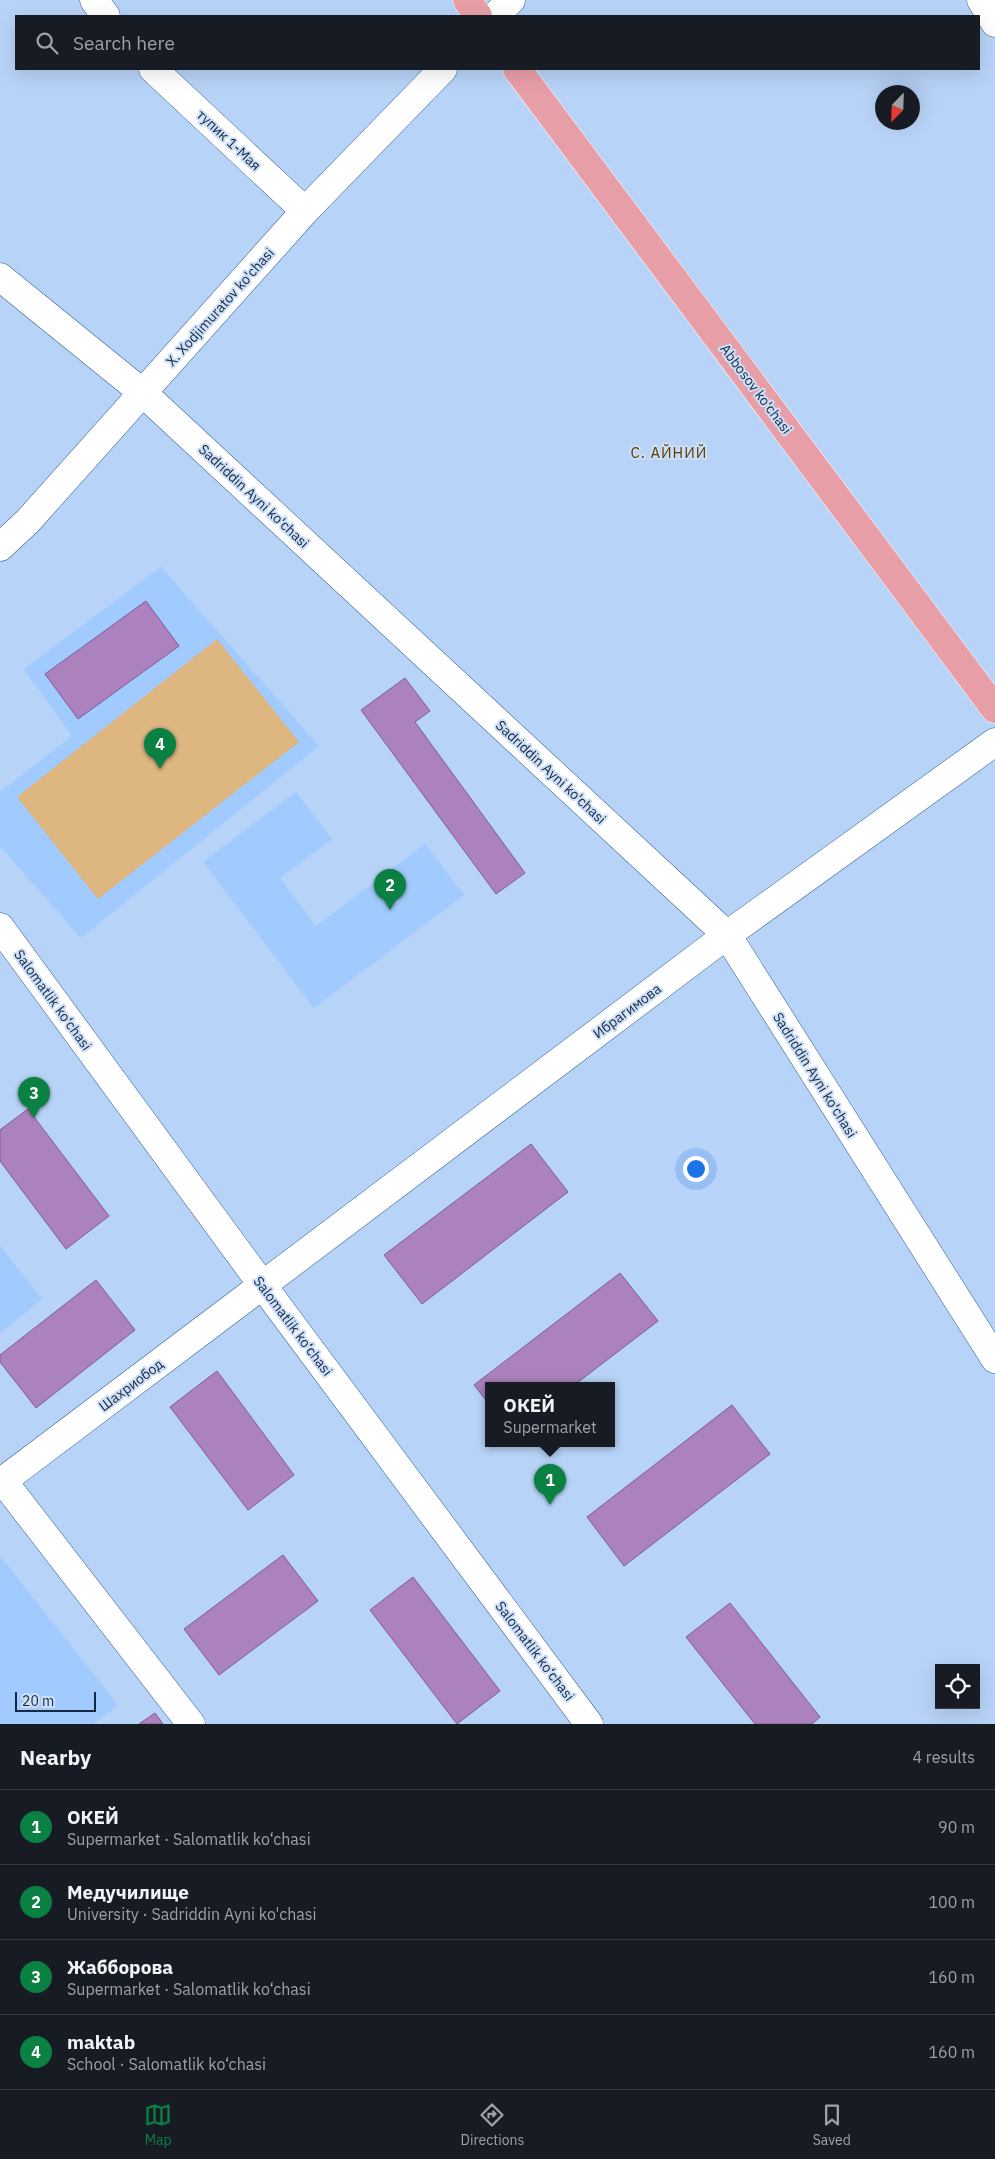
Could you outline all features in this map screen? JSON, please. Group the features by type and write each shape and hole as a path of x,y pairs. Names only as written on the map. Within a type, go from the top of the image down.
{"main road":[{"path":"467,0 477,15"},
{"name":"Abbosov ko'chasi","path":"518,70 995,709"}],"street":[{"path":"94,0 105,15"},
{"path":"496,15 511,0"},
{"path":"981,0 995,23"},
{"name":"тупик 1-Мая","path":"154,70 305,212"},
{"name":"X. Xodjimuratov ko'chasi","path":"0,547 28,521 305,212 442,70"},
{"name":"Sadriddin Ayni ko'chasi","path":"0,277 143,393 727,935 995,1359"},
{"name":"Ибрагимова","path":"263,1286 727,935 995,742"},
{"name":"Salomatlik ko‘chasi","path":"0,927 588,1724"},
{"name":"Шахриобод","path":"1,1482 263,1286"},
{"path":"1,1482 191,1724"}],"shaded area":[{"path":"161,567 319,746 81,938 0,846 0,792 72,736 24,669"},
{"path":"217,639 299,742 98,899 17,797"},
{"path":"296,792 332,839 280,878 316,926 425,844 464,895 314,1008 203,862"},
{"path":"0,1246 42,1299 0,1333"},
{"path":"0,1556 118,1705 93,1724 0,1724"}],"building":[{"path":"146,601 179,646 78,719 45,674"},
{"path":"405,678 430,711 415,722 525,873 496,894 361,710"},
{"path":"28,1109 109,1216 66,1249 0,1161 0,1130"},
{"path":"531,1144 568,1192 422,1304 384,1255"},
{"path":"620,1273 658,1321 578,1382 485,1382 485,1399 474,1385"},
{"path":"96,1280 135,1330 36,1408 0,1362 0,1355"},
{"path":"217,1371 294,1475 248,1510 170,1407"},
{"path":"732,1405 770,1454 624,1566 587,1517"},
{"path":"283,1555 318,1601 219,1675 184,1629"},
{"path":"413,1577 500,1691 457,1724 370,1610"},
{"path":"730,1603 820,1717 812,1724 755,1724 686,1637"},
{"path":"155,1713 163,1724 139,1724"}],"place":[{"name":"maktab","path":"160,769"},
{"name":"Медучилище","path":"390,910"},
{"name":"Жабборова","path":"34,1118"},
{"name":"ОКЕЙ","path":"550,1505"}],"district":[{"name":"С. АЙНИЙ","path":"669,453"}]}
